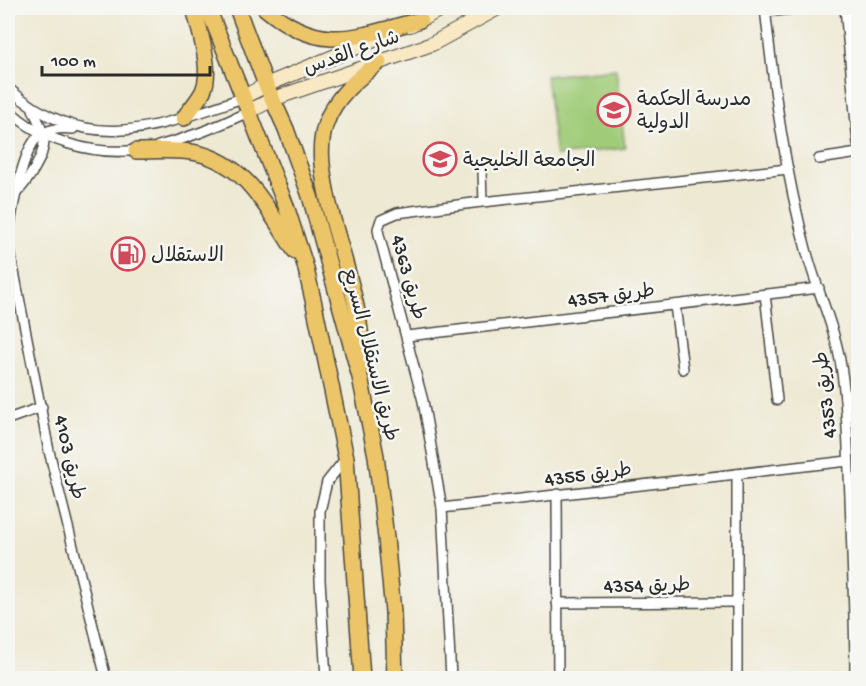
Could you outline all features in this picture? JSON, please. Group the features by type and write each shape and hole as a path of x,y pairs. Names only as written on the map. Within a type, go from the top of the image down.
{"main road":[{"path":"184,118 204,89 207,69 194,8"},
{"path":"208,8 286,206 305,265 346,458 362,678"},
{"name":"طريق الاستقلال السريع","path":"237,8 286,129 310,196 360,377 375,456 386,538 393,612 395,678"},
{"path":"265,8 280,21 309,35 338,40 420,20"},
{"name":"شارع القدس","path":"242,98 266,84 420,20 443,8"},
{"name":"شارع القدس","path":"248,112 273,99 432,44 498,8"},
{"path":"360,377 363,349 354,298 327,193 321,153 326,124 331,112 346,89 379,62"},
{"path":"136,151 194,152 217,160 238,173 267,205 305,265"}],"street":[{"path":"765,10 802,8"},
{"path":"845,8 858,144"},
{"name":"طريق 4353","path":"765,10 775,94 788,169 807,253 835,339 845,398 855,530 857,636 855,678"},
{"path":"8,88 33,109 58,121 89,129"},
{"path":"43,133 53,128 115,132 136,130 184,118 242,98"},
{"path":"8,109 18,120 56,139 87,149 110,152 136,151 176,141 248,112"},
{"path":"33,109 43,133"},
{"name":"طريق 4103","path":"43,133 44,143 30,179 17,192 11,213 8,239 49,451 106,678"},
{"path":"819,159 858,153"},
{"name":"طريق 4363","path":"451,678 442,508 423,401 379,235 381,220 397,213 483,202 788,169"},
{"path":"482,171 483,202"},
{"name":"طريق 4357","path":"407,336 819,288"},
{"path":"765,294 777,400"},
{"path":"675,304 683,369"},
{"path":"845,398 858,402"},
{"path":"8,419 42,407"},
{"path":"326,678 319,538 321,501 327,482 346,458"},
{"name":"طريق 4355","path":"442,508 848,460"},
{"path":"737,678 738,474"},
{"path":"557,494 558,678"},
{"name":"طريق 4354","path":"557,603 736,602"}],"green space":[{"path":"616,69 625,148 556,156 546,76"}],"place":[{"name":"مدرسة الحكمة الدولية","path":"614,110"},
{"name":"الجامعة الخليجية","path":"440,159"},
{"name":"الاستقلال","path":"128,254"}]}
